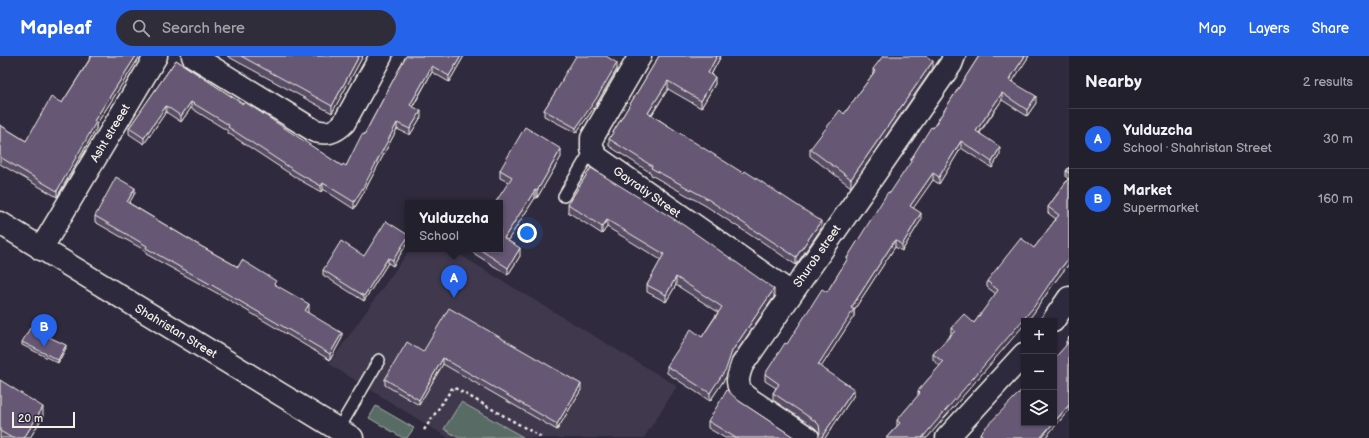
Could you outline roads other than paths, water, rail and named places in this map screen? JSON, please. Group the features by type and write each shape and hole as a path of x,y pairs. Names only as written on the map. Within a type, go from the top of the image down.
{"street":[{"path":"41,248 156,56"},
{"path":"193,56 315,131 331,133 344,123 381,56"},
{"path":"592,149 592,138 640,56"},
{"name":"Shurob street","path":"808,438 740,392 738,376 742,365 946,70 954,56"},
{"name":"Gayratiy Street","path":"592,149 598,158 791,293"},
{"name":"Shahristan Street","path":"0,223 345,434"},
{"path":"1054,318 1069,298"},
{"path":"947,438 1021,357"}],"lane":[{"path":"564,196 592,149"},
{"path":"345,434 379,360"}],"place":[{"name":"Yulduzcha","path":"454,298"},
{"name":"Market","path":"44,347"}]}
